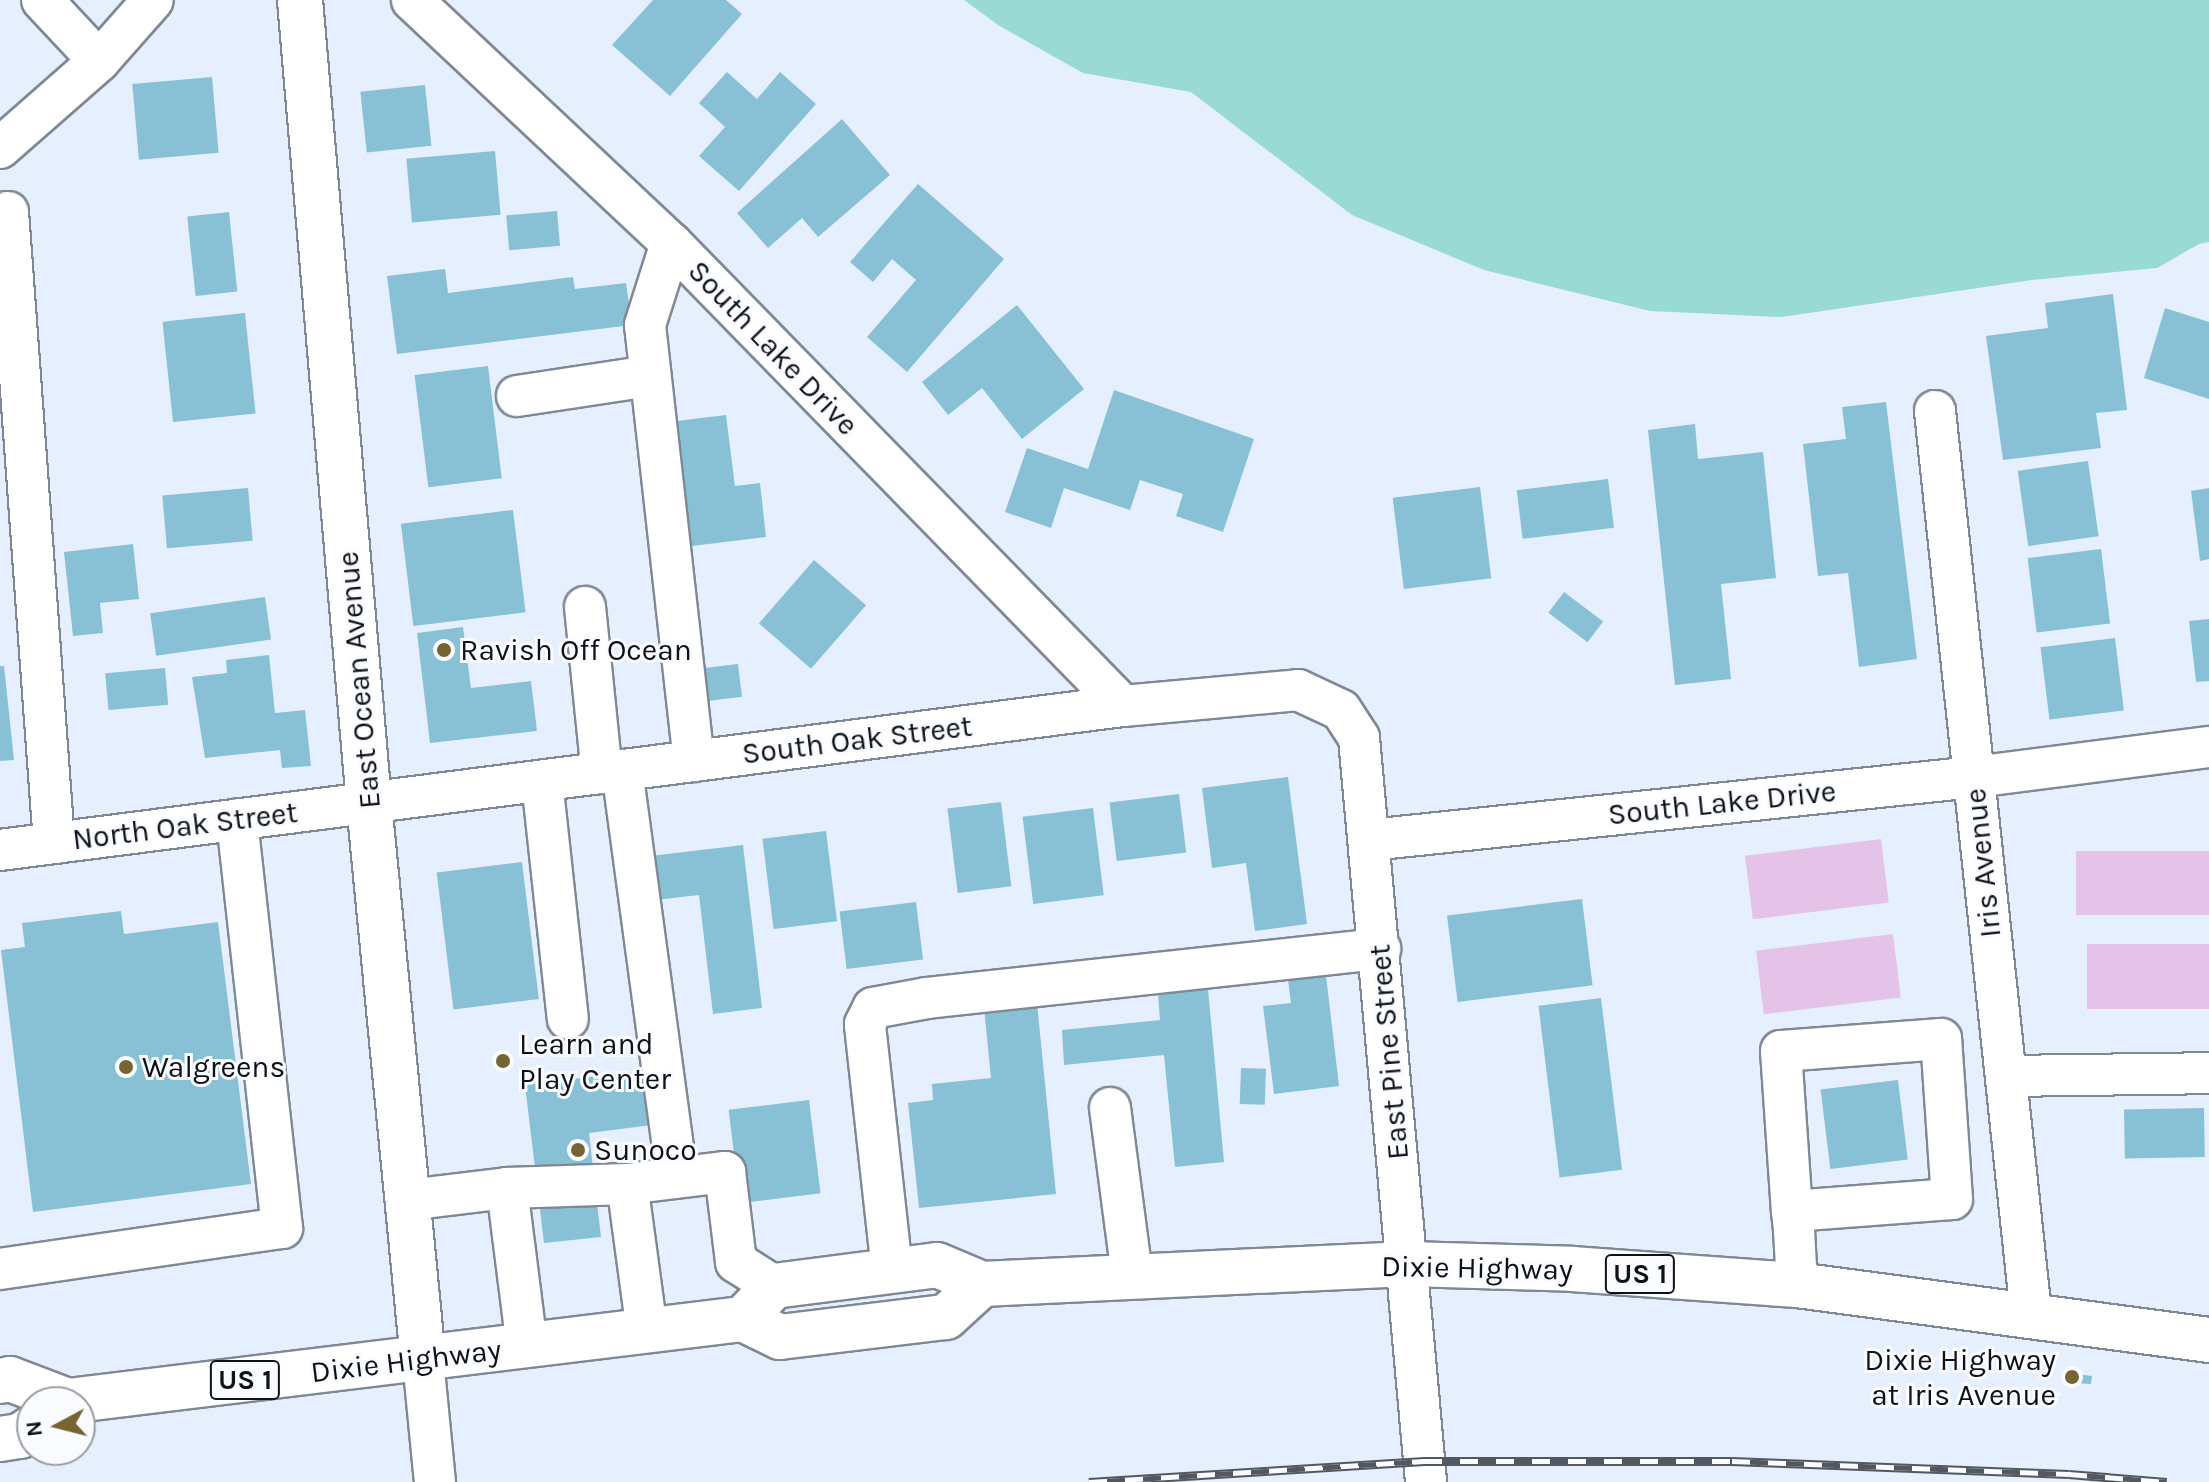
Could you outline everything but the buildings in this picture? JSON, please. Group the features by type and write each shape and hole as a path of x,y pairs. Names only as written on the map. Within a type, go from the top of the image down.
{"main road":[{"name":"East Ocean Avenue","path":"300,0 369,803 423,1360"},
{"name":"Dixie Highway","path":"774,1286 937,1265 982,1284 1408,1264 1572,1269 1797,1285 2209,1340"},
{"path":"774,1286 743,1319 780,1337 946,1317 982,1284"},
{"name":"Dixie Highway","path":"96,1399 743,1319"},
{"name":"Dixie Highway","path":"0,1381 10,1379 27,1386"}],"street":[{"path":"42,0 99,61"},
{"path":"0,148 99,61 153,0"},
{"name":"South Lake Drive","path":"412,0 671,243 1123,706"},
{"path":"8,212 54,843"},
{"path":"671,243 645,325 694,761"},
{"path":"517,396 650,376"},
{"name":"Iris Avenue","path":"1935,411 2031,1314"},
{"path":"585,607 677,1177"},
{"name":"South Oak Street","path":"369,803 1123,706 1298,690 1341,710 1359,738 1370,840"},
{"name":"South Lake Drive","path":"1370,840 1974,777 2209,747"},
{"path":"542,781 568,1019"},
{"name":"North Oak Street","path":"0,850 369,803"},
{"path":"0,1269 282,1228 237,819"},
{"name":"East Pine Street","path":"1370,840 1426,1482"},
{"path":"892,1270 865,1024 873,1008 927,998 1380,949"},
{"path":"1792,1211 1952,1199 1941,1039 1781,1051 1797,1285"},
{"path":"2006,1076 2209,1073"},
{"path":"1110,1108 1132,1276"},
{"path":"408,1200 507,1188 627,1184 725,1172 736,1262 774,1286"},
{"path":"627,1184 647,1331"},
{"path":"507,1188 527,1346"},
{"path":"423,1360 435,1482"}],"shaded area":[{"path":"964,0 2209,0 2209,242 2199,244 2157,268 2032,280 1782,317 1650,311 1484,270 1352,215 1191,92 1083,73 998,25"},
{"path":"1881,839 1889,903 1753,919 1745,856"},
{"path":"2076,851 2209,851 2209,915 2076,915"},
{"path":"1893,934 1901,998 1764,1014 1756,951"},
{"path":"2087,944 2209,944 2209,1009 2087,1009"}],"railway":[{"path":"1089,1482 1424,1461 1732,1461 2069,1474 2167,1482"}],"place":[{"name":"Ravish Off Ocean","path":"444,650"},
{"name":"Learn and Play Center","path":"503,1061"},
{"name":"Walgreens","path":"126,1067"},
{"name":"Sunoco","path":"578,1150"},
{"name":"Dixie Highway at Iris Avenue","path":"2072,1377"}]}
